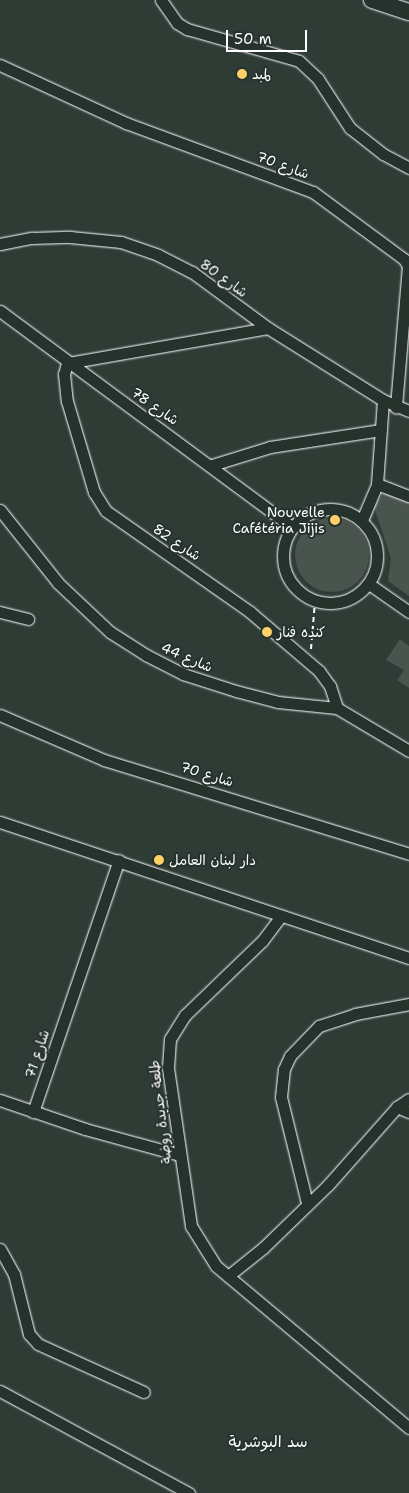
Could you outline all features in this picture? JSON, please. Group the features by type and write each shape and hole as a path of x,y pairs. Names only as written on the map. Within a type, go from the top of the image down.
{"street":[{"path":"161,0 177,23 195,33 299,61 318,79 332,105 350,128 383,154 409,168"},
{"path":"372,0 409,12"},
{"name":"شارع 70","path":"0,65 126,123 313,192 404,259 408,266 396,408"},
{"name":"شارع 80","path":"0,244 32,238 70,238 121,242 141,248 192,272 268,328 396,408 409,411"},
{"name":"شارع 78","path":"0,311 67,363 212,465 292,527"},
{"path":"67,363 268,328"},
{"name":"شارع 82","path":"67,363 65,387 70,415 94,492 106,511 250,612 326,680 337,708"},
{"path":"362,520 369,508 377,484 383,400"},
{"path":"212,465 270,447 381,430"},
{"path":"377,484 409,496"},
{"path":"326,508 345,510 362,520 374,536 377,550 377,565 369,584 345,601 315,601 291,583 283,565 284,545 292,527 307,514 326,508"},
{"name":"شارع 44","path":"0,510 58,583 110,632 146,656 183,674 236,691 286,704 337,708 409,751"},
{"path":"369,584 409,612"},
{"path":"0,612 28,618"},
{"name":"شارع 70","path":"0,715 104,760 409,854"},
{"path":"0,823 119,860 409,958"},
{"name":"شارع 71","path":"33,1112 119,860"},
{"name":"طلعة جديدة روضة","path":"281,916 262,941 185,1015 170,1039 168,1068 191,1226 204,1249 228,1276 409,1428"},
{"path":"307,1203 281,1097 284,1069 290,1056 319,1026 355,1014 409,1004"},
{"path":"228,1276 263,1248 307,1203 328,1185 397,1107 409,1099"},
{"path":"0,1100 33,1112 180,1155"},
{"path":"397,1107 409,1112"},
{"path":"0,1249 14,1274 29,1334 38,1344 144,1392"},
{"path":"0,1391 188,1493"}],"path":[{"path":"310,664 315,601"}],"shaded area":[{"path":"385,491 409,498 409,596 388,581 391,558 374,507"},
{"path":"332,518 353,524 363,534 369,555 363,576 353,586 332,592 311,586 301,576 295,555 301,534 311,524"},
{"path":"400,639 409,646 409,688 397,680 404,670 386,660"}],"place":[{"name":"لمبد","path":"242,74"},
{"name":"Nouvelle Cafétéria Jijis","path":"335,520"},
{"name":"كنده فنار","path":"267,632"},
{"name":"دار لبنان العامل","path":"159,860"}],"district":[{"name":"سد البوشرية","path":"268,1442"}]}
